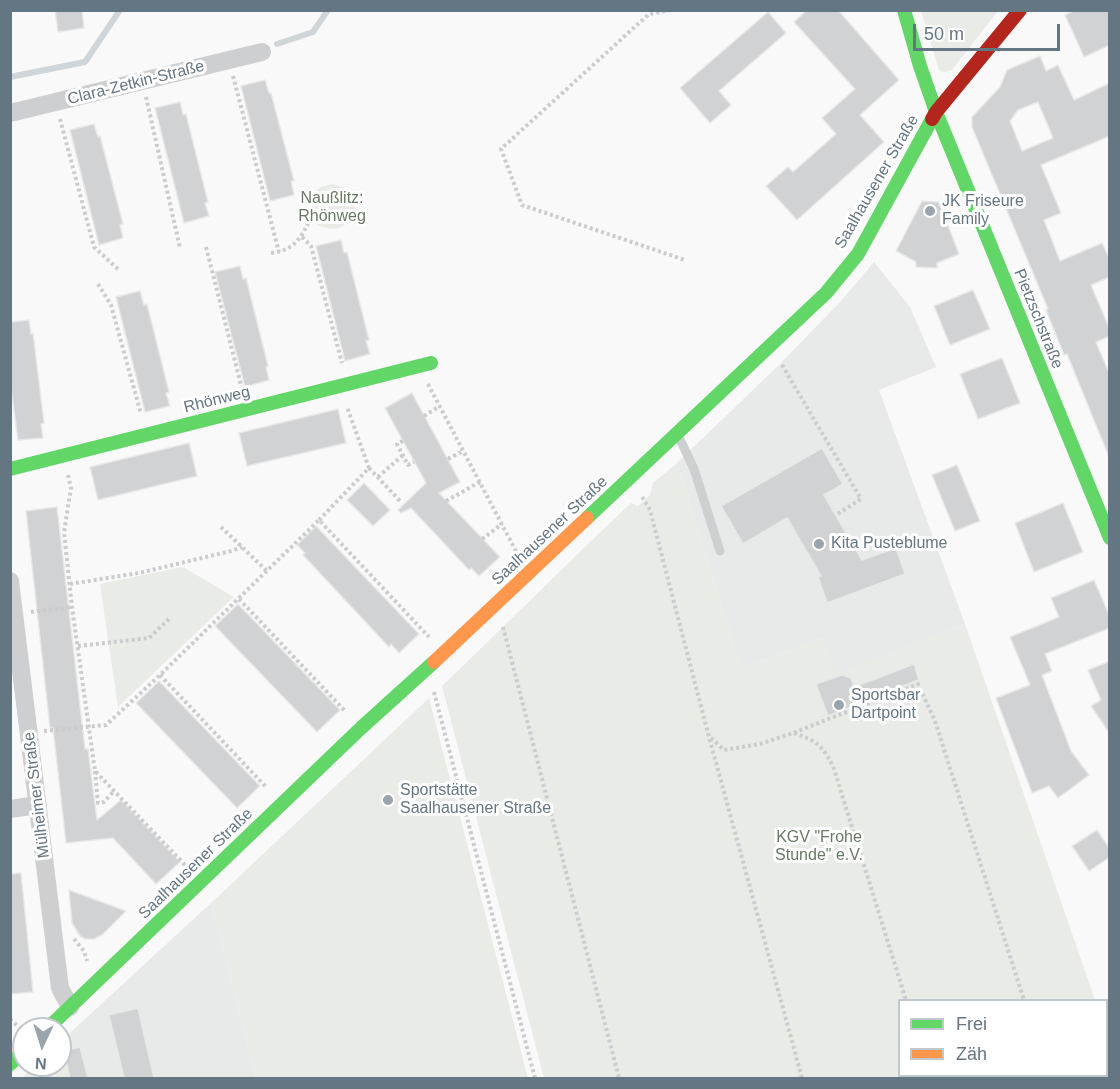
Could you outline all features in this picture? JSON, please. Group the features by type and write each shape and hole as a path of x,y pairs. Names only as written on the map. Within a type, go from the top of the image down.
{"street":[{"name":"Pietzschstraße","path":"904,10 936,112 1110,538"},
{"name":"Saalhausener Straße","path":"60,1017 361,728 490,610 826,293 858,254 936,112 1020,10"},
{"name":"Clara-Zetkin-Straße","path":"10,113 262,52"},
{"name":"Rhönweg","path":"10,470 425,365"},
{"name":"Mülheimer Straße","path":"10,581 60,988 70,1007"},
{"path":"10,809 38,805"}],"lane":[{"path":"677,434 693,469 720,551"}],"path":[{"path":"671,10 649,14 501,149 522,205 685,260"},
{"path":"229,60 279,252"},
{"path":"143,81 180,248"},
{"path":"55,102 94,247 120,271"},
{"path":"271,253 292,246 302,237 310,219"},
{"path":"302,237 311,246 344,385 369,468 400,501"},
{"path":"206,248 247,410"},
{"path":"98,284 111,305 146,435"},
{"path":"767,349 781,363 861,499 836,515"},
{"path":"425,365 440,406 528,574"},
{"path":"424,416 440,406"},
{"path":"403,441 397,444 408,465 414,462"},
{"path":"448,459 463,451"},
{"path":"378,477 403,455"},
{"path":"64,456 71,488 64,532 98,803 104,802 114,791"},
{"path":"29,733 106,724 268,572 369,468"},
{"path":"628,480 650,510 802,1078"},
{"path":"446,501 480,482"},
{"path":"319,520 444,653"},
{"path":"482,539 502,524"},
{"path":"221,527 268,572"},
{"path":"70,584 139,573 242,547"},
{"path":"239,599 361,728"},
{"path":"15,614 72,607"},
{"path":"490,610 503,627 619,1078"},
{"path":"78,646 149,638 169,619"},
{"path":"428,668 535,1078"},
{"path":"160,675 282,804"},
{"path":"709,737 724,750 760,744 918,684 935,721 1024,999"},
{"path":"793,733 811,739 824,750 833,766 906,999"},
{"path":"95,771 201,882"},
{"path":"71,934 84,951 87,961 103,976"}],"shaded area":[{"name":"Kita Pusteblume","path":"874,262 910,307 936,367 879,390 965,624 836,675 822,638 741,669 677,463 781,363 841,301"},
{"path":"211,903 256,1078 68,1078 72,1077 72,1031"}],"green space":[{"path":"921,10 998,11 952,70 944,72 939,70"},
{"name":"Naußlitz: Rhönweg","path":"333,184 345,188 356,210 351,219 339,228 316,224 308,212 311,198 316,191 323,186"},
{"name":"KGV \"Frohe Stunde\" e.V.","path":"677,463 741,669 822,638 837,674 965,624 1095,999 898,999 898,1077 1108,1077 1108,1040 1109,1078 544,1078 442,686 631,503 638,506 650,495 653,483"},
{"path":"183,567 234,597 118,707 100,584"},
{"name":"Sportstätte Saalhausener Straße","path":"429,698 528,1078 256,1078 211,903"},
{"path":"68,1077 68,1078 22,1078"}],"building":[{"path":"55,10 82,10 84,28 58,32"},
{"path":"807,10 838,10 899,80 860,115 884,142 797,220 766,186 788,167 793,172 836,134 822,118 855,89 794,22"},
{"path":"1075,10 1110,10 1110,45 1084,57 1065,15"},
{"path":"768,12 786,33 719,91 731,105 710,123 680,88"},
{"path":"1040,56 1046,71 1058,65 1074,100 1110,83 1110,136 1041,165 1061,213 1044,220 1060,261 1102,243 1110,260 1110,277 1091,285 1110,330 1110,336 1096,342 1110,375 1109,457 1067,354 1064,355 1046,310 1048,309 972,127 972,117 1000,87 1007,70","holes":["1038,102 1053,138 1022,151 1010,121 1018,110"]},
{"path":"265,80 269,93 271,93 294,181 291,181 294,195 270,201 241,86"},
{"path":"180,102 183,115 186,114 208,202 205,203 209,216 184,223 155,108"},
{"path":"94,124 98,137 100,136 123,224 120,225 123,238 99,245 70,130"},
{"path":"922,201 939,202 959,254 937,263 937,268 916,267 916,262 896,251"},
{"path":"341,240 344,253 347,252 369,340 366,341 370,354 345,361 316,246"},
{"path":"240,266 243,279 246,278 268,366 266,367 269,380 245,387 215,272"},
{"path":"973,290 990,329 950,345 934,306"},
{"path":"140,291 144,305 147,304 169,392 166,393 170,406 145,412 116,297"},
{"path":"29,320 31,334 33,333 44,423 41,424 43,438 18,440 10,380 10,322"},
{"path":"1002,358 1020,403 978,419 960,374"},
{"path":"412,393 460,482 439,493 500,557 479,576 471,568 469,570 411,508 401,513 398,510 426,483 385,408"},
{"path":"338,409 346,443 247,466 239,433"},
{"path":"189,443 197,476 98,500 90,467"},
{"path":"822,448 843,484 824,495 862,560 896,548 905,574 827,603 818,577 821,576 787,518 743,544 721,506"},
{"path":"957,465 980,521 955,531 932,475"},
{"path":"364,483 390,510 373,526 347,500"},
{"path":"1063,503 1083,552 1034,572 1015,523"},
{"path":"57,507 85,749 88,749 97,820 121,800 180,862 156,884 113,838 66,843 53,728 50,728 26,511"},
{"path":"316,526 419,634 399,653 391,644 389,647 303,555 305,553 297,545"},
{"path":"1094,580 1110,617 1110,628 1045,654 1052,671 1042,675 1071,751 1089,775 1058,798 1049,786 1032,793 996,698 1030,685 1010,637 1059,617 1051,598"},
{"path":"238,604 340,710 317,732 215,626"},
{"path":"1110,661 1110,734 1091,706 1101,700 1088,670"},
{"path":"914,664 919,680 828,716 816,684 842,675 851,678 854,687"},
{"path":"159,681 260,786 237,808 136,703"},
{"path":"1097,830 1110,849 1110,857 1089,871 1072,846"},
{"path":"21,873 33,992 10,994 10,874"},
{"path":"69,890 126,911 102,935 94,939 85,939 80,936 72,923"},
{"path":"138,1008 154,1078 124,1078 109,1015"},
{"path":"80,1047 88,1078 70,1078 72,1077 72,1049"}],"waterway":[{"path":"10,77 85,62 120,10"},
{"path":"277,44 313,32 328,10"}],"traffic: fast":[{"path":"904,10 936,112 1110,538"},
{"path":"587,518 826,293 858,254 932,119"},
{"path":"10,469 431,363"},
{"path":"60,1017 361,728 434,662"}],"traffic: slow":[{"path":"434,662 587,518"}],"traffic: jam":[{"path":"932,119 1020,10"}],"place":[{"name":"JK Friseure Family","path":"930,211"},
{"name":"Kita Pusteblume","path":"819,544"},
{"name":"Sportsbar Dartpoint","path":"839,705"},
{"name":"Sportstätte Saalhausener Straße","path":"388,800"}]}
